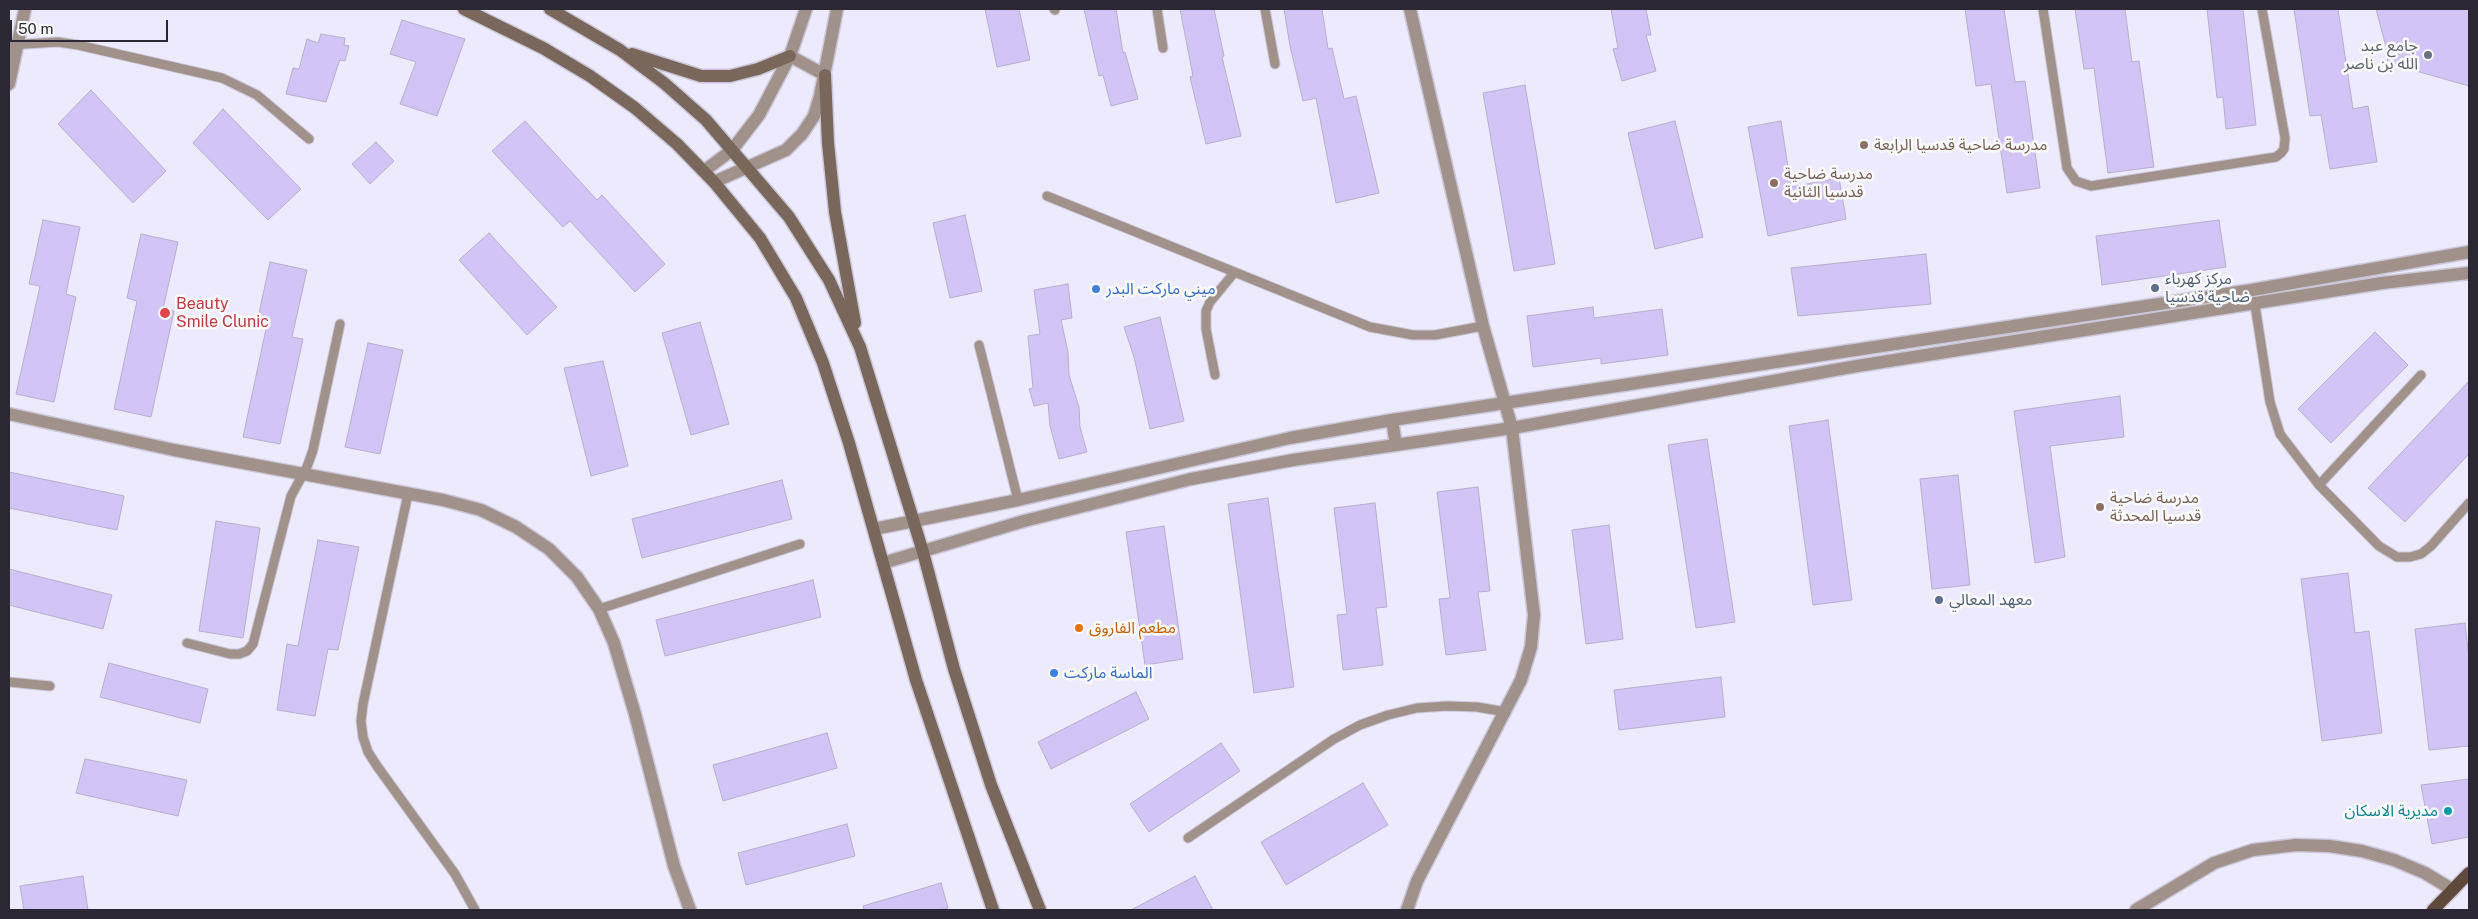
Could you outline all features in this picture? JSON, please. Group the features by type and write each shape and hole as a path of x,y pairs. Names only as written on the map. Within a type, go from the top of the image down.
{"main road":[{"path":"464,9 543,48 590,76 635,108 677,144 714,182 760,238 796,298 823,363 874,529 916,680 993,910"},
{"path":"550,9 620,50 664,83 706,120 789,217 829,280 860,347"},
{"path":"620,50 701,76 730,76 758,69 790,56"},
{"path":"825,75 828,144 834,212 860,347 914,521 954,670 991,785 1040,910"},
{"path":"2433,910 2469,873"}],"street":[{"path":"704,171 732,150 759,115 790,56 806,9"},
{"path":"714,182 748,169 786,150 802,134 814,116 825,75 836,9"},
{"path":"1407,910 1417,881 1522,680 1531,647 1534,615 1532,580 1512,428 1483,326 1410,9"},
{"path":"9,84 13,45 24,11"},
{"path":"790,56 825,75"},
{"path":"874,529 1018,500 1290,438 1392,420 2252,290 2469,252"},
{"path":"2379,269 2382,283"},
{"path":"882,563 1024,521 1192,480 1293,460 1512,428 1857,366 2255,305 2382,283 2469,273"},
{"path":"2252,290 2255,305"},
{"path":"2055,319 2058,335"},
{"path":"9,414 481,510 516,527 549,549 577,577 599,609 620,660 674,866 690,910"},
{"path":"1392,420 1396,445"},
{"path":"1290,438 1293,460"},
{"path":"1188,462 1192,480"},
{"path":"1018,500 1024,521"},
{"path":"2136,910 2214,863 2253,850 2296,844 2329,846 2378,856 2425,873 2453,890"}],"lane":[{"path":"1157,9 1163,48"},
{"path":"1265,9 1275,64"},
{"path":"2043,9 2067,168 2076,181 2091,186 2276,157 2281,153 2285,138 2262,9"},
{"path":"13,45 58,42 78,45 222,78 257,95 309,139"},
{"path":"1047,196 1349,320 1391,332 1435,335 1483,326"},
{"path":"1216,375 1206,329 1206,311 1210,302 1234,273"},
{"path":"2255,305 2273,418 2289,448 2319,485 2379,546 2397,556 2410,557 2421,554 2431,546 2469,503"},
{"path":"188,643 230,654 239,654 247,651 253,644 291,496 303,475 313,450 340,324"},
{"path":"979,346 1018,500"},
{"path":"2319,485 2421,375"},
{"path":"408,494 362,704 361,721 363,737 368,752 377,766 454,874 475,910"},
{"path":"599,609 800,544"},
{"path":"9,682 50,686"},
{"path":"1188,838 1334,738 1360,725 1388,715 1418,708 1447,706 1477,707 1506,712"}],"building":[{"path":"985,9 1019,9 1030,60 997,67"},
{"path":"1084,9 1116,9 1123,53 1125,52 1138,99 1111,106 1103,75 1099,76"},
{"path":"1180,9 1214,9 1224,56 1222,57 1241,136 1206,144 1190,77 1193,76"},
{"path":"1284,9 1322,9 1328,49 1332,48 1344,99 1356,96 1379,193 1336,203 1316,98 1303,101 1290,46"},
{"path":"1611,9 1646,9 1651,35 1646,35 1656,71 1622,81 1613,49 1618,48"},
{"path":"1965,9 2004,9 2015,82 2025,81 2040,188 2007,193 1991,84 1976,86"},
{"path":"2075,9 2125,9 2132,62 2139,61 2154,167 2108,173 2094,68 2084,69"},
{"path":"2207,9 2243,9 2256,125 2226,129 2223,97 2217,98"},
{"path":"2294,9 2338,9 2353,109 2368,106 2377,162 2330,169 2321,115 2310,116"},
{"name":"جامع عبد الله بن ناصر","path":"2376,9 2469,9 2469,86 2388,63 2386,47"},
{"path":"402,20 465,39 437,116 400,104 416,62 390,54"},
{"path":"321,34 345,38 344,45 349,46 345,61 340,60 326,102 286,94 293,68 299,69 307,39 318,43"},
{"path":"1525,85 1555,264 1514,271 1483,93"},
{"path":"91,90 166,171 133,203 58,124"},
{"path":"223,109 301,189 268,220 193,143"},
{"path":"525,121 597,200 602,195 665,264 635,292 570,221 563,227 492,151"},
{"path":"1675,121 1703,237 1655,249 1628,133"},
{"name":"مدرسة ضاحية قدسيا الثانية","path":"1781,121 1791,187 1839,178 1846,219 1768,236 1748,127"},
{"path":"376,142 394,161 370,184 352,164"},
{"path":"965,215 982,291 950,298 933,223"},
{"path":"43,220 80,227 66,294 76,297 54,402 16,394 40,286 29,284"},
{"path":"2219,220 2226,267 2102,285 2096,236"},
{"path":"489,233 557,307 527,335 459,260"},
{"path":"141,234 178,242 163,309 174,311 151,417 114,409 137,301 127,298"},
{"path":"1926,254 1931,304 1798,316 1791,268"},
{"path":"270,262 307,270 292,337 303,339 280,444 243,437 266,329 256,327"},
{"path":"1068,284 1072,318 1061,320 1068,352 1069,375 1079,407 1080,427 1087,452 1059,459 1050,426 1048,403 1034,406 1029,389 1033,388 1028,336 1040,334 1034,290"},
{"path":"1593,307 1594,318 1662,309 1668,355 1601,364 1601,358 1533,367 1527,316"},
{"path":"1160,317 1184,421 1150,429 1134,357 1124,327"},
{"path":"700,322 729,424 691,435 662,333"},
{"path":"2375,332 2408,365 2331,443 2298,409"},
{"path":"368,343 403,350 380,454 345,447"},
{"path":"603,361 628,466 591,476 564,368"},
{"path":"2469,381 2469,454 2405,522 2368,488"},
{"path":"2120,396 2124,437 2050,446 2065,557 2035,563 2014,411"},
{"path":"1828,420 1852,600 1813,605 1789,426"},
{"path":"1707,439 1735,622 1696,628 1668,445"},
{"path":"9,472 124,496 117,530 9,508"},
{"path":"1958,475 1970,585 1932,589 1920,479"},
{"path":"782,480 792,519 642,558 632,519"},
{"path":"1478,487 1490,591 1478,592 1486,650 1446,655 1439,599 1450,598 1437,492"},
{"path":"1268,498 1294,687 1254,693 1228,504"},
{"path":"1375,503 1387,607 1376,608 1383,665 1343,670 1337,615 1347,614 1334,508"},
{"path":"216,521 260,528 243,638 199,631"},
{"path":"1609,525 1623,639 1586,644 1572,530"},
{"path":"1164,526 1183,659 1145,665 1126,532"},
{"path":"318,540 359,547 338,650 328,649 315,716 277,710 287,644 298,646"},
{"path":"9,569 112,595 103,629 9,605"},
{"path":"2348,573 2355,633 2369,631 2382,733 2322,741 2301,579"},
{"path":"813,580 821,617 665,656 656,620"},
{"path":"2465,623 2469,659 2469,746 2429,750 2415,629"},
{"path":"109,663 208,689 200,723 100,697"},
{"path":"1721,677 1725,717 1619,730 1614,690"},
{"path":"1136,692 1149,719 1051,769 1038,742"},
{"path":"827,733 837,768 723,801 713,765"},
{"path":"1221,743 1240,771 1149,832 1130,804"},
{"path":"85,759 187,780 178,816 76,793"},
{"name":"مديرية الاسكان","path":"2469,779 2469,837 2432,844 2421,785"},
{"path":"1363,783 1388,825 1286,885 1261,842"},
{"path":"847,824 855,856 746,885 738,853"},
{"path":"83,876 88,910 24,910 20,886"},
{"path":"1195,876 1213,910 1131,910"},
{"path":"941,883 948,908 939,910 864,910 863,906"}],"place":[{"name":"جامع عبد الله بن ناصر","path":"2428,55"},
{"name":"مدرسة ضاحية قدسيا الرابعة","path":"1864,145"},
{"name":"مدرسة ضاحية قدسيا الثانية","path":"1774,183"},
{"name":"مركز كهرباء ضاحية قدسيا","path":"2155,288"},
{"name":"ميني ماركت البدر","path":"1096,289"},
{"name":"Beauty Smile Clunic","path":"165,313"},
{"name":"مدرسة ضاحية قدسيا المحدثة","path":"2100,507"},
{"name":"معهد المعالي","path":"1939,600"},
{"name":"مطعم الفاروق","path":"1079,628"},
{"name":"الماسة ماركت","path":"1054,673"},
{"name":"مديرية الاسكان","path":"2448,811"}]}
